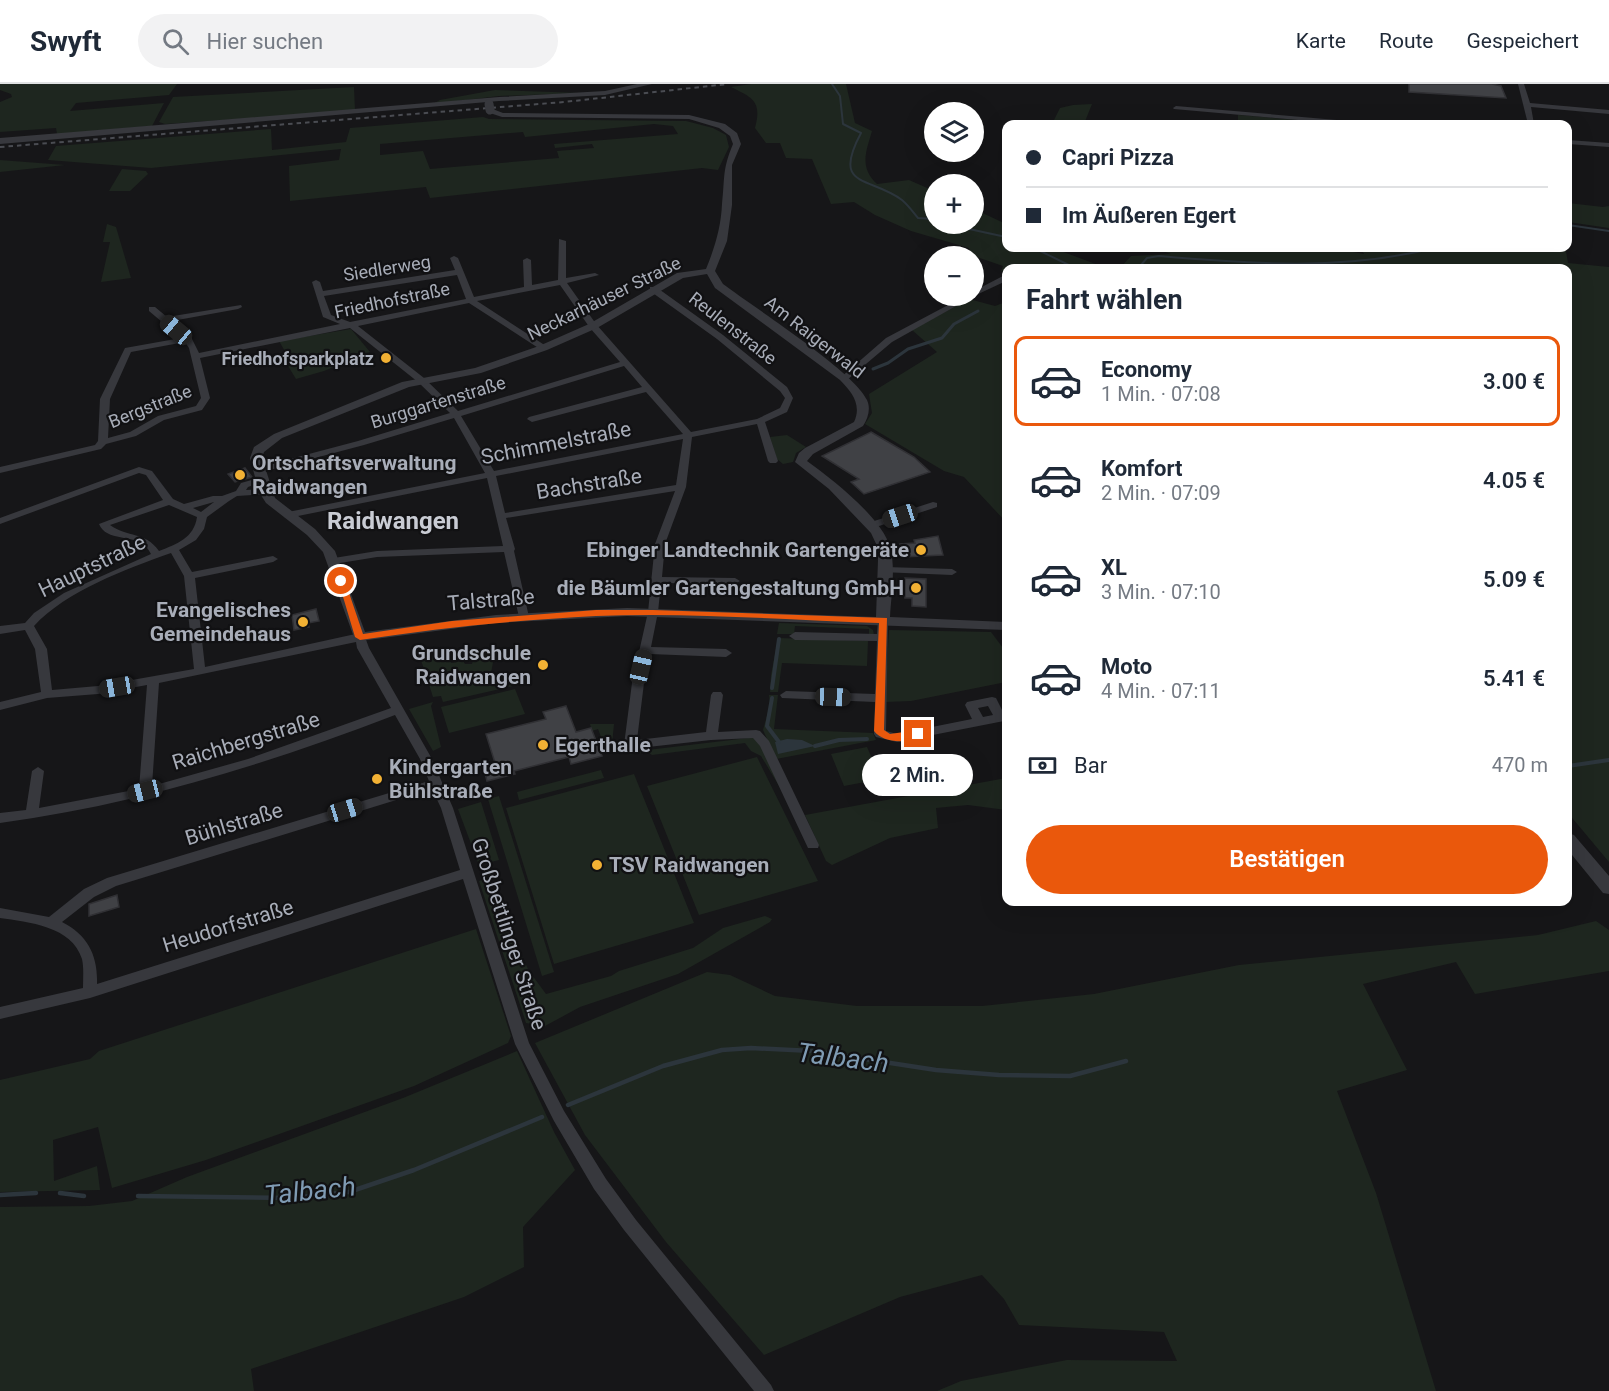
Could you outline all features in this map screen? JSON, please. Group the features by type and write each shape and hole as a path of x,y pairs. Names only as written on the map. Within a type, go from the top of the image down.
{"street":[{"path":"0,141 490,105 605,93 648,84"},
{"path":"1521,84 1530,120"},
{"name":"Neckarhäuser Straße","path":"262,480 258,450 267,441 392,389 422,380 477,371 543,348 594,326 680,275 710,271 722,241 727,205 728,165 737,144 734,135 722,126 678,116 502,115 490,105"},
{"path":"1527,105 1609,112"},
{"path":"1176,108 1314,120"},
{"path":"1572,142 1609,145"},
{"path":"562,241 562,282 594,326 688,434 681,487 660,544 653,612 638,683 630,745 748,733 761,737 813,845"},
{"path":"454,258 471,301 543,348"},
{"path":"527,260 528,289"},
{"name":"Am Raigerwald","path":"710,271 712,279 719,286 844,378 856,390 863,402 863,416 859,424 802,456 801,462 833,486 872,525 884,548 884,620"},
{"name":"Siedlerweg","path":"321,294 459,272"},
{"name":"Friedhofstraße","path":"195,356 353,326 595,275"},
{"path":"984,289 1002,280"},
{"path":"316,282 327,317 353,326 422,380 456,414 491,474 524,617"},
{"name":"Reulenstraße","path":"653,289 744,356 784,389 789,398"},
{"path":"844,378 889,340 952,306"},
{"path":"165,320 238,307"},
{"name":"Bergstraße","path":"0,470 89,451 103,442 133,434 161,418 199,408 206,398 188,339 152,309"},
{"path":"103,442 105,399 128,350 188,339"},
{"name":"Burggartenstraße","path":"262,480 362,443 626,363"},
{"path":"532,419 649,388"},
{"name":"Schimmelstraße","path":"288,515 760,421 784,410 789,398"},
{"path":"760,421 773,461"},
{"path":"0,521 139,470 149,473 169,501 202,516"},
{"name":"Hauptstraße","path":"186,507 240,493 251,495 262,480"},
{"name":"Großbettlinger Straße","path":"262,480 270,500 316,537 334,561 360,637 426,759 447,808 522,1044 559,1116 600,1184 630,1225 765,1391"},
{"name":"Bachstraße","path":"502,516 681,487"},
{"name":"Hauptstraße","path":"47,694 41,649 28,626 39,613 157,555 174,550 193,537 201,525 202,516 221,504 224,499"},
{"path":"157,555 148,542 113,532 104,524 169,501"},
{"path":"872,525 933,505"},
{"path":"334,561 377,554 510,549"},
{"path":"174,550 189,576 200,672"},
{"path":"189,576 273,559"},
{"path":"885,570 952,572"},
{"path":"656,580 735,581"},
{"name":"Talstraße","path":"0,706 47,694 98,690 200,672 360,637 524,617 653,612 1000,625"},
{"path":"884,620 879,731 885,737 897,738 979,721"},
{"path":"0,630 28,626"},
{"path":"795,636 882,638"},
{"path":"645,650 726,653"},
{"path":"145,791 153,681"},
{"path":"711,736 717,695"},
{"path":"786,695 880,698"},
{"name":"Raichbergstraße","path":"0,818 85,805 145,791 286,752 398,710"},
{"path":"32,814 38,771"},
{"name":"Bühlstraße","path":"53,922 89,893 112,882 436,783"},
{"path":"1572,845 1609,888"},
{"name":"Heudorfstraße","path":"0,1013 90,992 467,873"},
{"path":"0,913 53,922 72,935 87,953 90,992"}],"shaded area":[{"path":"0,84 177,84 169,95 76,103 70,111 164,103 152,126 57,134 56,128 0,132 0,102 12,97 11,94 0,90"},
{"path":"751,84 846,84 855,123 872,131 866,159 871,178 877,184 909,180 924,187 924,234 984,234 984,214 1002,222 1002,252 1064,252 1095,264 1002,266 984,259 984,246 962,246 911,231 875,215 854,202 831,204 812,159 786,158 780,143 766,143 755,128 756,106 745,94 731,87"},
{"path":"354,87 355,111 165,124 159,122 173,97"},
{"path":"495,90 582,93 499,96 433,104 440,100"},
{"path":"1092,104 1086,120 1054,120 1060,108"},
{"path":"1238,115 1299,120 1238,120"},
{"path":"483,117 489,119 686,121 713,128 726,135 729,147 718,170 702,168 430,198 426,187 290,201 289,166 339,160 341,149 151,168 48,160 56,146 271,129 272,150 346,142 350,128","holes":["654,124 673,126 678,134 554,144 555,148 592,144 594,148 557,151 559,158 430,169 423,151 380,155 380,144 523,132 525,137"]},
{"path":"0,160 65,165 0,172"},
{"path":"122,169 146,171 148,174 130,191 109,191"},
{"path":"1572,203 1609,206 1609,228 1572,223"},
{"path":"107,224 116,227 131,278 101,282 110,242 103,242"},
{"path":"1166,252 1354,252 1364,254 1363,252 1566,252 1568,263 1609,267 1609,862 1572,818 1572,264 1124,264 1131,256 1171,254"},
{"path":"984,303 995,306 1002,303 1002,518 964,477 944,471 865,424 872,413 869,394 937,352 912,330 956,306 984,306"},
{"path":"351,329 370,352 324,371 296,379 285,361 290,360 279,341"},
{"path":"787,435 806,447 796,453 793,462 783,464 777,459 770,437"},
{"path":"779,623 867,626 873,630 874,635 869,635 869,629 795,626 794,634 777,634"},
{"path":"889,630 991,632 1002,647 1002,683 911,701 885,702"},
{"path":"778,638 868,641 867,666 782,663 778,692 770,692"},
{"path":"448,654 451,663 463,661 465,664 472,664 473,660 494,657 491,673 496,673 496,679 511,680 513,686 443,702 441,696 433,697 420,657"},
{"path":"515,689 525,714 449,733 441,707"},
{"path":"769,695 778,695 774,729 873,733 876,740 776,759 763,730 770,705"},
{"path":"433,702 431,706 441,747 433,751 409,709"},
{"path":"590,724 614,724 612,745 621,747 606,750 598,729 592,731"},
{"path":"755,738 762,744 787,799 761,756 751,751 745,743 652,755 648,752 628,755 639,751"},
{"path":"787,739 802,740 815,746 778,754 775,742"},
{"path":"867,747 881,779 844,786 831,754"},
{"name":"TSV Raidwangen","path":"757,757 818,881 699,915 647,786"},
{"path":"601,770 604,778 519,800 517,792"},
{"name":"TSV Raidwangen","path":"634,774 694,923 554,964 506,808"},
{"path":"1002,779 1002,809 968,805 936,808 938,828 890,838 832,865 826,861 805,815"},
{"path":"499,796 554,972 542,976 488,799"},
{"path":"481,802 499,860 479,865 458,809"},
{"path":"484,879 529,971 546,994 611,976 619,971 693,948 723,928 765,916 772,919 678,974 580,1007 545,1026 526,1023 479,881"},
{"path":"1596,921 1609,930 1609,971 1475,994 1456,962 1363,984 1407,1070 1337,1091 1376,1193 1436,1391 937,1391 961,1381 1067,1360 1177,1361 1164,1332 1019,1325 1004,1299 982,1275 900,1297 764,1355 666,1242 585,1135 535,1043 707,972 730,975 775,996 857,1006 982,1006 1094,994 1239,965 1538,935"},
{"path":"476,929 511,1036 508,1043 414,1086 206,1160 112,1188 98,1127 53,1140 54,1181 97,1166 100,1190 0,1192 0,1080 90,1059 99,1051"},
{"path":"517,1051 554,1132 575,1170 523,1227 524,1267 464,1297 251,1369 254,1391 0,1391 0,1207 89,1206 132,1201 187,1177 403,1098"}],"building":[{"path":"1409,84 1492,84 1501,86 1506,98 1409,92"},
{"path":"871,432 914,457 930,472 864,494 851,482 859,479 822,456"},
{"name":"Ortschaftsverwaltung Raidwangen","path":"245,468 252,477 235,482 228,474"},
{"name":"Ebinger Landtechnik Gartengeräte","path":"938,536 943,555 902,557 900,544 915,543 914,540"},
{"name":"die Bäumler Gartengestaltung GmbH","path":"905,578 926,579 926,607 912,606 912,598 905,598"},
{"name":"Evangelisches Gemeindehaus","path":"316,609 319,621 308,623 309,627 294,630 292,615"},
{"name":"Egerthalle","path":"566,706 576,732 591,728 602,756 571,764 569,757 514,771 515,774 487,781 484,769 496,766 486,734 546,719 543,712"},
{"path":"117,895 119,907 89,916 89,904"}],"waterway":[{"path":"832,84 840,96 843,124 861,133 853,151 850,164 852,172 858,178 902,200 918,218 924,218"},
{"path":"1572,226 1609,231"},
{"path":"984,232 1002,236"},
{"path":"1042,252 1067,264"},
{"path":"1297,264 1366,260 1415,252"},
{"path":"1142,264 1147,258 1159,256 1297,264"},
{"path":"873,369 888,363 908,349 942,338 954,324 978,311"},
{"path":"772,688 779,639"},
{"path":"772,698 767,726 779,742"},
{"path":"815,746 839,740 867,739"},
{"path":"1572,765 1609,760"},
{"name":"Talbach","path":"568,1105 663,1066 722,1050 751,1048 812,1051 936,1070 999,1075 1070,1076 1126,1061"},
{"name":"Talbach","path":"138,1196 290,1198 349,1192 414,1170 542,1117"},
{"name":"Talbach","path":"0,1195 36,1193"},
{"name":"Talbach","path":"60,1193 84,1196"}],"railway":[{"path":"0,147 564,102 728,84"}],"place":[{"name":"Friedhofsparkplatz","path":"386,358"},
{"name":"Ortschaftsverwaltung Raidwangen","path":"240,475"},
{"name":"Ebinger Landtechnik Gartengeräte","path":"921,550"},
{"name":"die Bäumler Gartengestaltung GmbH","path":"916,588"},
{"name":"Evangelisches Gemeindehaus","path":"303,622"},
{"name":"Grundschule Raidwangen","path":"543,665"},
{"name":"Egerthalle","path":"543,745"},
{"name":"Kindergarten Bühlstraße","path":"377,779"},
{"name":"TSV Raidwangen","path":"597,865"}],"district":[{"name":"Raidwangen","path":"393,521"}],"route":[{"path":"341,581 360,637 452,624 596,613 653,612 884,620 879,731 880,734 890,738 918,734"}]}
